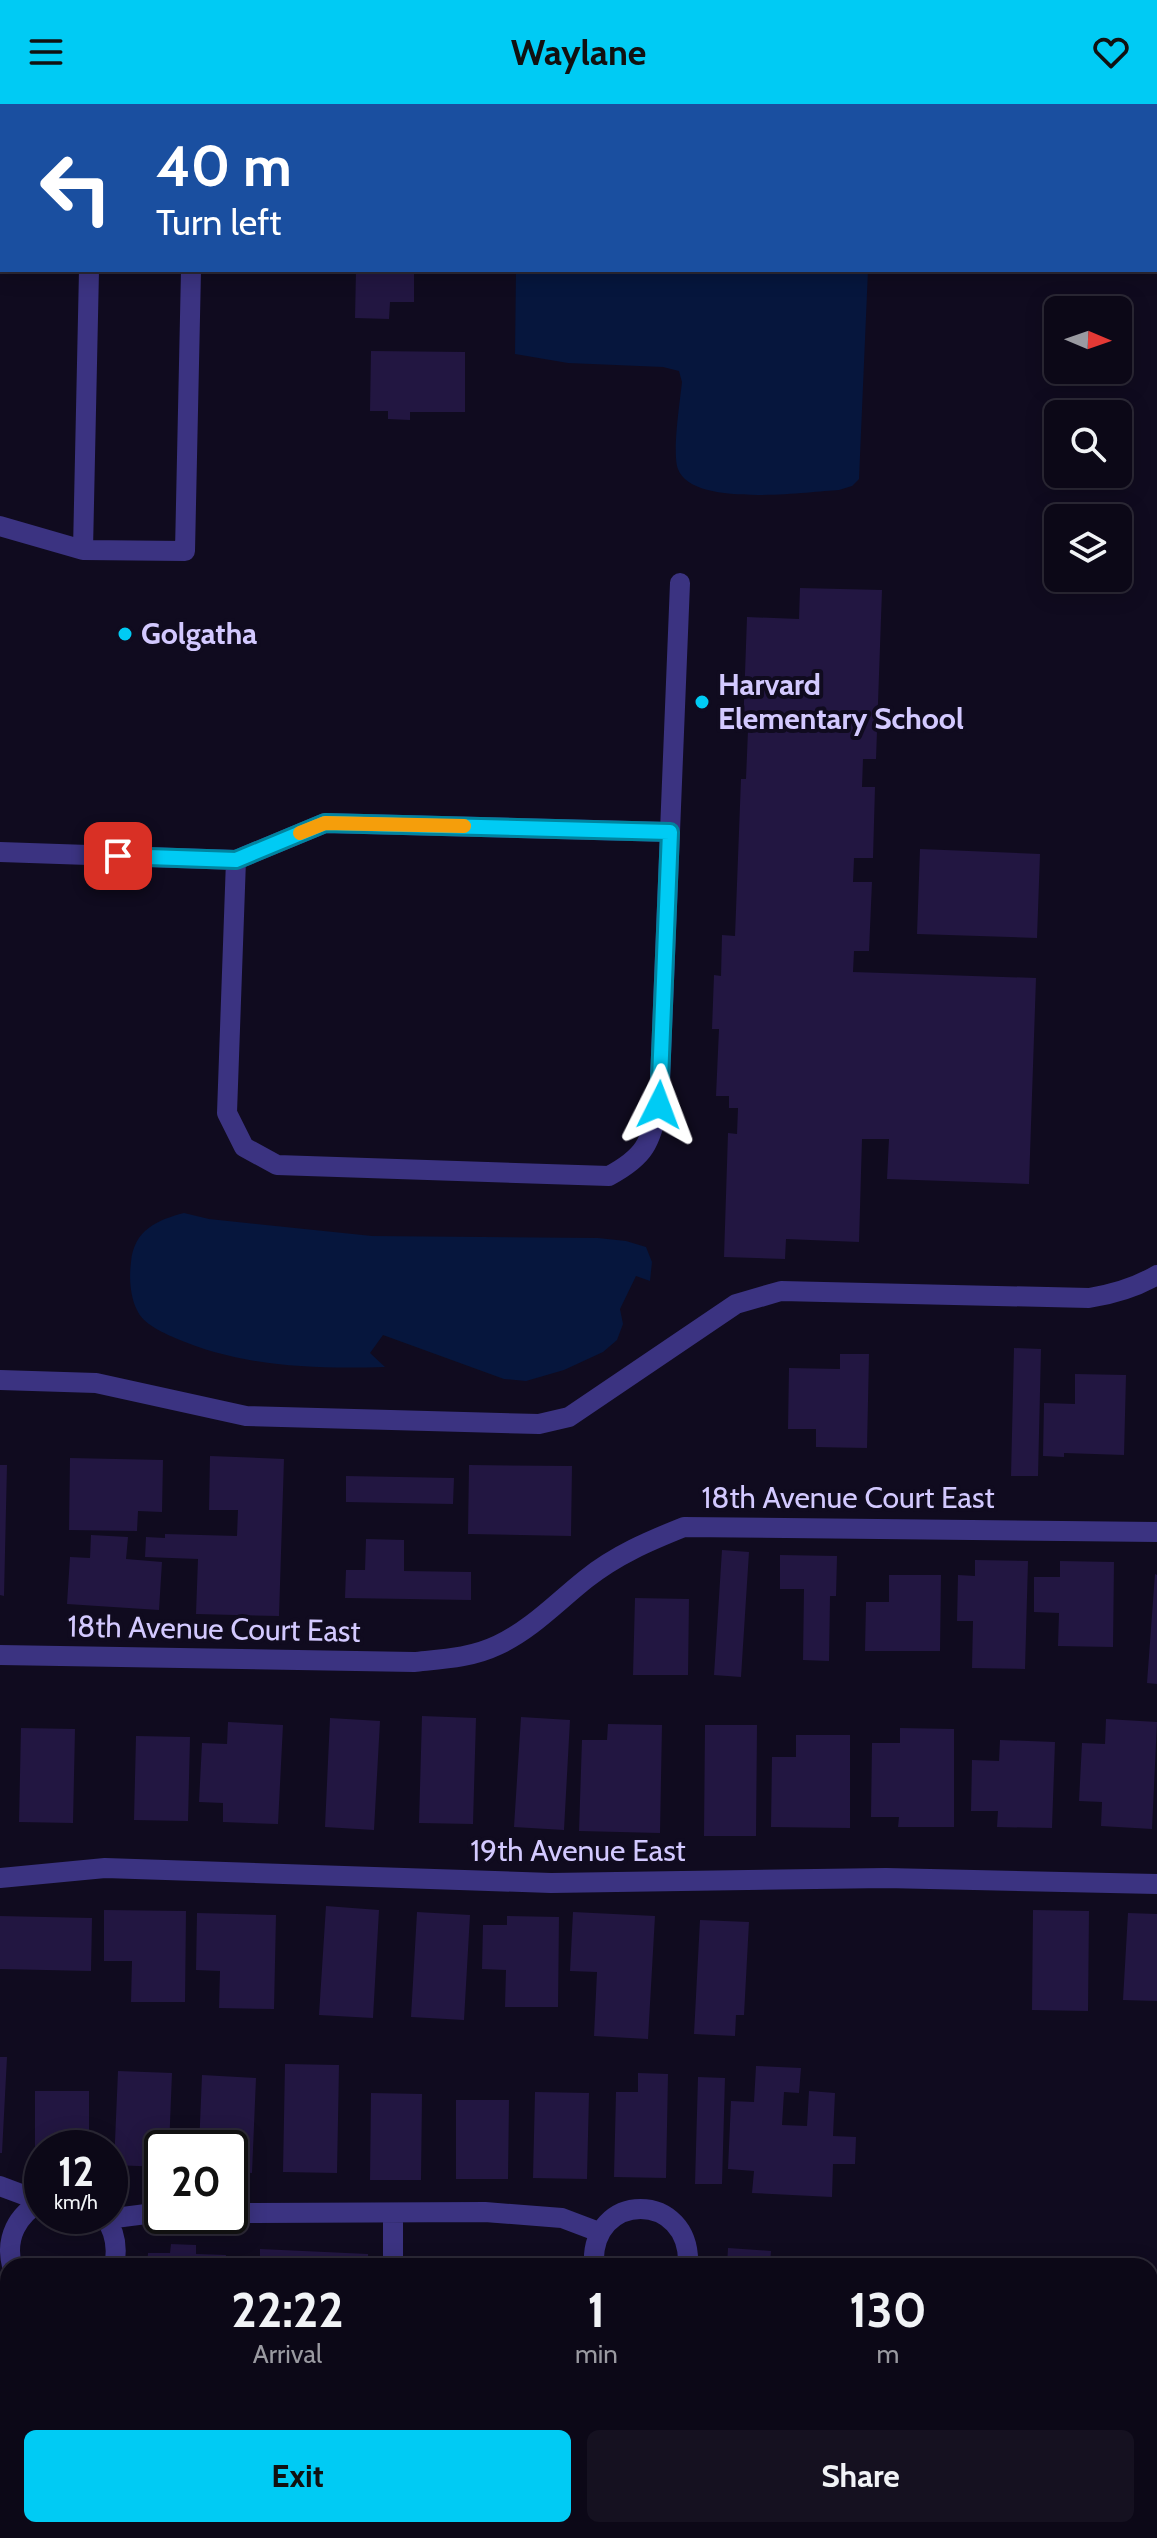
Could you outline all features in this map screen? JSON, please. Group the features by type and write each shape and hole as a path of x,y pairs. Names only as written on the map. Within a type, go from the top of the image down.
{"street":[{"path":"83,550 89,272"},
{"path":"0,526 83,550 185,551 191,272"},
{"path":"236,860 227,1113 244,1147 277,1165 609,1176 632,1163 650,1140 659,1105 680,583"},
{"path":"0,852 236,860 325,823 670,832"},
{"path":"0,1380 96,1383 246,1416 539,1424 569,1417 736,1304 781,1291 1089,1298 1115,1294 1157,1275"},
{"name":"18th Avenue Court East","path":"0,1655 414,1662 461,1658 496,1646 520,1633 612,1560 684,1527 1157,1532"},
{"name":"19th Avenue East","path":"0,1878 105,1868 551,1883 886,1878 1157,1884"},
{"path":"0,2186 24,2195"},
{"path":"594,2258 599,2232 610,2219 625,2211 641,2208 658,2211 672,2220 683,2233 688,2258"},
{"path":"248,2213 485,2212 562,2218 599,2232"},
{"path":"11,2258 9,2245 24,2213"},
{"path":"393,2214 393,2258"},
{"path":"114,2234 115,2258"}],"water":[{"path":"516,272 868,272 859,479 852,486 839,490 777,495 704,489 688,481 676,462 682,382 679,371 663,367 568,363 515,354"},
{"path":"184,1213 209,1219 372,1236 598,1238 626,1241 646,1247 652,1262 650,1281 636,1276 620,1309 623,1324 617,1340 603,1352 564,1370 526,1381 504,1379 383,1335 370,1353 385,1367 278,1364 200,1348 159,1330 140,1315 131,1293 133,1251 148,1228"}],"building":[{"path":"356,272 414,272 414,302 390,302 389,319 355,318"},
{"path":"371,351 465,352 465,412 410,412 410,420 388,419 388,411 370,411"},
{"path":"800,588 882,590 876,759 863,759 862,787 875,787 873,858 854,858 853,882 872,882 869,951 854,951 853,972 1036,978 1029,1184 887,1179 889,1139 862,1139 859,1242 786,1239 785,1259 724,1257 728,1133 737,1134 738,1108 729,1108 729,1096 716,1096 719,1029 712,1029 714,975 721,976 722,935 735,936 741,779 746,779 748,730 743,730 747,617 799,619"},
{"path":"920,849 1040,854 1037,938 917,934"},
{"path":"1014,1348 1041,1349 1038,1476 1011,1476"},
{"path":"840,1354 869,1354 867,1448 816,1447 816,1429 788,1429 789,1368 840,1369"},
{"path":"1075,1374 1126,1375 1124,1455 1064,1453 1064,1457 1043,1456 1044,1403 1075,1404"},
{"path":"210,1456 284,1459 279,1616 196,1614 198,1559 145,1557 146,1537 165,1538 165,1534 237,1536 238,1510 209,1510"},
{"path":"70,1458 163,1460 162,1512 138,1511 137,1531 69,1530"},
{"path":"0,1465 7,1465 4,1596 0,1595"},
{"path":"469,1465 572,1466 571,1536 468,1534"},
{"path":"346,1476 454,1478 453,1504 346,1502"},
{"path":"91,1535 128,1537 126,1559 162,1562 159,1610 67,1604 70,1557 90,1558"},
{"path":"366,1539 404,1540 404,1571 471,1572 471,1600 345,1598 346,1570 365,1570"},
{"path":"722,1550 749,1552 741,1677 714,1675"},
{"path":"780,1555 837,1556 836,1596 830,1596 829,1661 803,1660 804,1589 780,1589"},
{"path":"975,1560 1028,1561 1025,1669 972,1668 973,1621 957,1621 958,1575 975,1576"},
{"path":"1060,1561 1114,1562 1113,1647 1058,1646 1059,1613 1034,1612 1034,1577 1060,1577"},
{"path":"889,1575 941,1575 940,1651 865,1651 866,1602 889,1602"},
{"path":"1157,1575 1157,1684 1147,1683"},
{"path":"635,1598 689,1599 688,1675 633,1675"},
{"path":"422,1716 476,1718 473,1824 419,1823"},
{"path":"521,1717 570,1720 564,1830 514,1827"},
{"path":"330,1718 380,1721 374,1830 325,1827"},
{"path":"1106,1719 1157,1722 1152,1829 1101,1826 1102,1802 1079,1801 1082,1743 1105,1744"},
{"path":"228,1722 283,1725 278,1824 223,1822 223,1803 199,1802 202,1743 227,1744"},
{"path":"608,1724 662,1725 660,1833 579,1831 582,1740 607,1740"},
{"path":"705,1725 757,1725 756,1836 704,1836"},
{"path":"21,1728 75,1729 73,1823 19,1822"},
{"path":"900,1728 954,1729 954,1827 898,1827 899,1817 871,1817 872,1743 900,1743"},
{"path":"796,1735 850,1735 850,1828 771,1827 772,1757 796,1757"},
{"path":"136,1736 190,1737 188,1821 134,1820"},
{"path":"1000,1740 1055,1742 1052,1828 997,1827 998,1811 971,1811 972,1760 999,1761"},
{"path":"326,1906 379,1910 373,2018 319,2015"},
{"path":"104,1910 186,1911 185,2002 131,2002 132,1961 104,1961"},
{"path":"1033,1910 1089,1911 1088,2011 1032,2010"},
{"path":"417,1912 470,1915 464,2020 411,2017"},
{"path":"573,1912 655,1916 648,2039 594,2036 597,1972 570,1971"},
{"path":"197,1913 276,1915 274,2009 219,2008 220,1971 196,1970"},
{"path":"1128,1913 1157,1914 1157,2001 1123,2000"},
{"path":"0,1916 92,1918 91,1971 0,1969"},
{"path":"507,1916 559,1917 558,2007 505,2007 506,1970 482,1969 483,1925 507,1925"},
{"path":"700,1920 749,1922 744,2015 736,2015 735,2036 694,2034"},
{"path":"0,2057 7,2057 2,2153 0,2153"},
{"path":"285,2064 339,2065 337,2173 283,2172"},
{"path":"756,2066 801,2068 799,2093 784,2092 782,2125 807,2126 809,2091 835,2093 833,2136 856,2137 855,2164 833,2164 832,2197 752,2193 754,2171 728,2169 731,2101 754,2102"},
{"path":"118,2071 172,2073 170,2130 144,2130 144,2166 128,2166 128,2130 115,2130"},
{"path":"638,2073 668,2074 666,2178 614,2177 616,2092 638,2092"},
{"path":"202,2075 256,2078 252,2173 248,2173 248,2130 200,2130"},
{"path":"698,2077 725,2078 722,2184 695,2184"},
{"path":"35,2091 89,2091 89,2130 35,2130"},
{"path":"535,2092 589,2093 587,2179 533,2178"},
{"path":"371,2093 422,2094 421,2180 370,2180"},
{"path":"456,2100 509,2100 508,2179 456,2179"},
{"path":"171,2244 196,2245 196,2254 226,2255 226,2258 148,2258 148,2253 170,2253"},
{"path":"728,2248 771,2251 770,2258 727,2258"},
{"path":"260,2249 368,2254 368,2258 260,2258"}],"slow traffic":[{"path":"300,833 325,823 464,826"}],"place":[{"name":"Golgatha","path":"125,634"},
{"name":"Harvard Elementary School","path":"702,702"}],"route":[{"path":"118,856 236,860 325,823 670,832 659,1105"}]}
